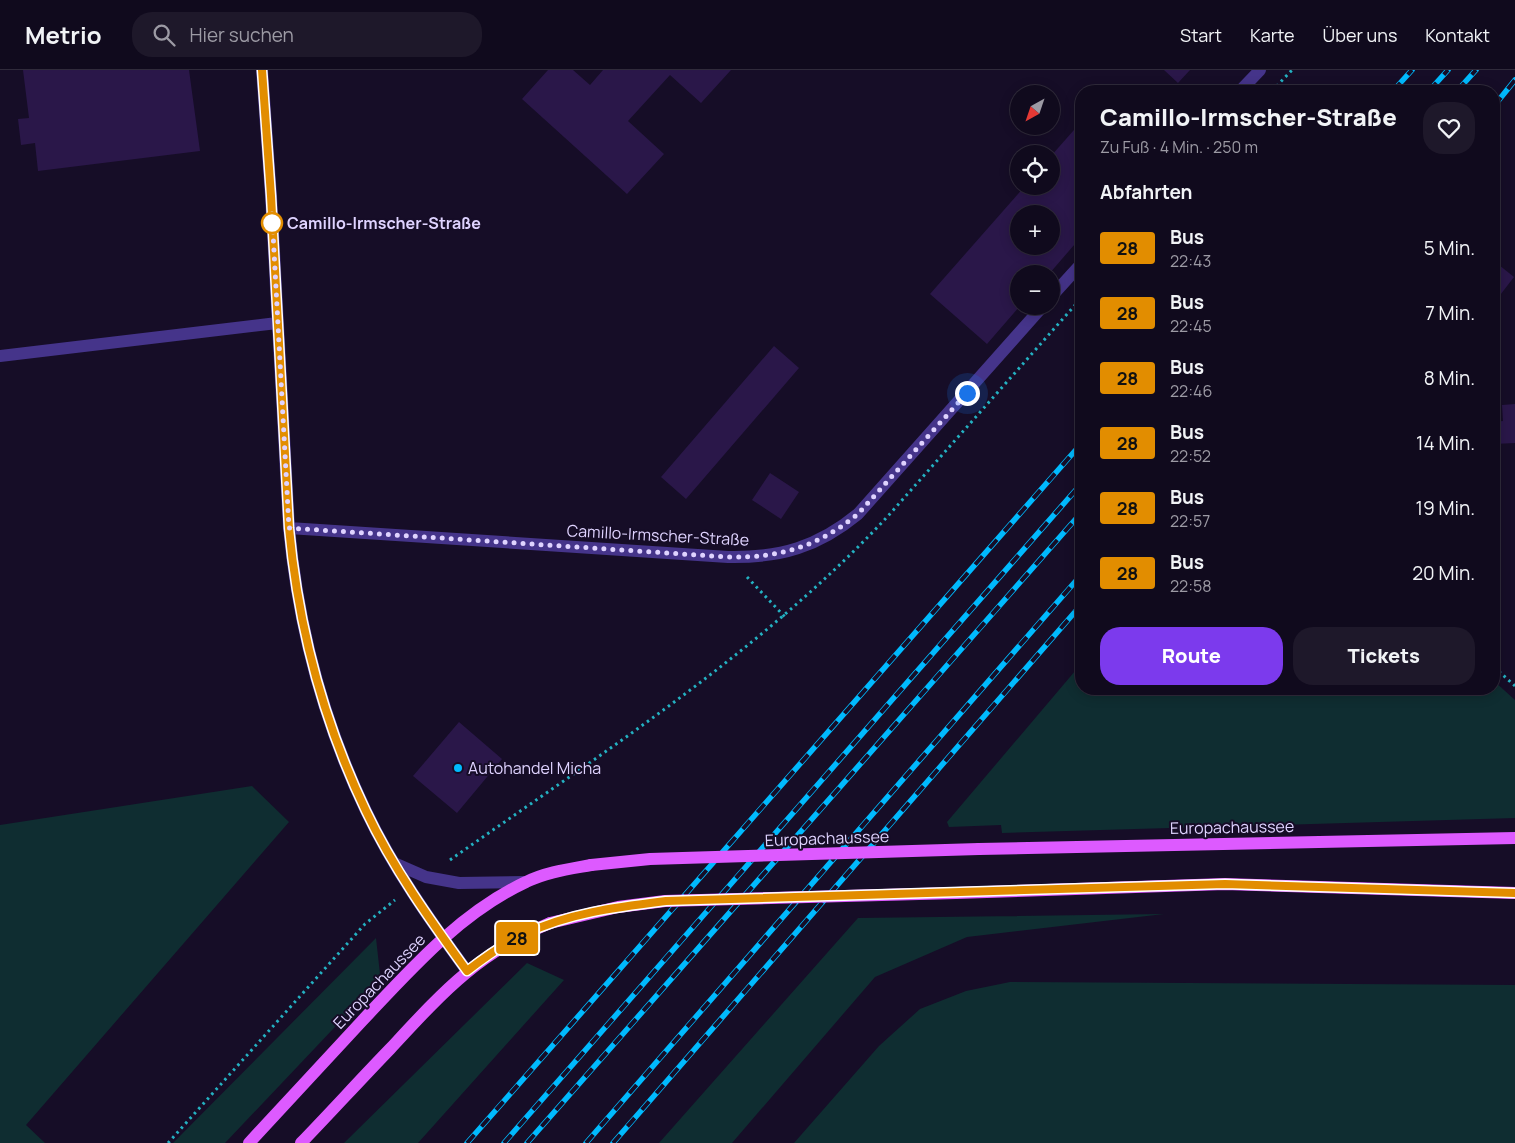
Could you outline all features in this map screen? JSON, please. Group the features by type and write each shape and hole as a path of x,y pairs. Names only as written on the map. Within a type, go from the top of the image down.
{"main road":[{"name":"Europachaussee","path":"249,1143 412,968 444,939 495,899 526,882 568,869 650,859 980,849 1515,838"},
{"path":"301,1143 428,1008 467,971 495,950 524,934 550,923 618,907 666,901 1225,884 1515,893"}],"street":[{"path":"262,70 289,528 302,624 336,740 366,811 394,864 467,971"},
{"path":"1246,85 1260,70"},
{"path":"1060,287 1075,271"},
{"name":"Camillo-Irmscher-Straße","path":"289,528 752,558 799,549 838,531 878,493 1035,315"},
{"path":"0,356 278,323"},
{"path":"394,864 426,877 459,883 526,882"}],"path":[{"path":"1278,85 1292,70"},
{"path":"426,877 658,713 785,616 858,549 1075,306"},
{"path":"728,557 785,616"},
{"path":"1500,672 1515,686"},
{"path":"168,1143 365,924 410,888"}],"green space":[{"path":"1075,671 1075,695 1500,695 1500,686 1515,700 1515,818 1002,833 1001,825 949,827 947,822"},
{"path":"252,786 289,822 26,1125 45,1143 0,1143 0,825"},
{"path":"1164,914 967,937 875,977 732,1143 659,1143 858,918"},
{"path":"376,938 380,974 351,1010 225,1143 173,1143"},
{"path":"527,963 564,980 418,1143 344,1143"},
{"path":"1010,982 1515,985 1515,1143 794,1143 879,1046 920,1009 966,991"}],"building":[{"path":"23,70 189,70 200,151 38,171 35,143 21,145 18,119 29,118"},
{"path":"548,70 573,70 590,85 603,70 731,70 701,103 670,75 628,121 664,154 627,194 522,99"},
{"path":"1164,70 1190,70 1178,83"},
{"path":"1075,129 1075,244 1057,265 1010,265 1010,315 1012,315 987,344 930,294 1017,195 1060,195 1060,146"},
{"path":"1500,266 1514,277 1500,295"},
{"path":"774,346 799,368 686,499 661,477"},
{"path":"1515,404 1515,443 1500,444 1500,421 1503,421 1502,405"},
{"path":"770,473 799,492 781,519 752,500"},
{"name":"Autohandel Micha","path":"459,722 502,759 457,813 413,776"}],"railway":[{"path":"1398,85 1412,70"},
{"path":"1434,85 1448,70"},
{"path":"1462,85 1476,70"},
{"path":"1500,99 1515,80"},
{"path":"467,1143 1075,451"},
{"path":"504,1143 1075,491"},
{"path":"527,1143 1075,520"},
{"path":"586,1143 1075,582"},
{"path":"613,1143 1075,612"}],"bus line":[{"name":"28","path":"262,70 271,196 289,528 302,624 336,740 366,811 394,864 418,902 467,971 495,950 524,934 550,923 618,907 666,901 1225,884 1428,888 1515,893"}],"place":[{"name":"Camillo-Irmscher-Straße","path":"272,223"},
{"name":"Autohandel Micha","path":"458,768"}],"route":[{"path":"272,223 272,214 289,528 728,557 752,558 787,552 799,549 838,531 858,514 967,393"}]}
